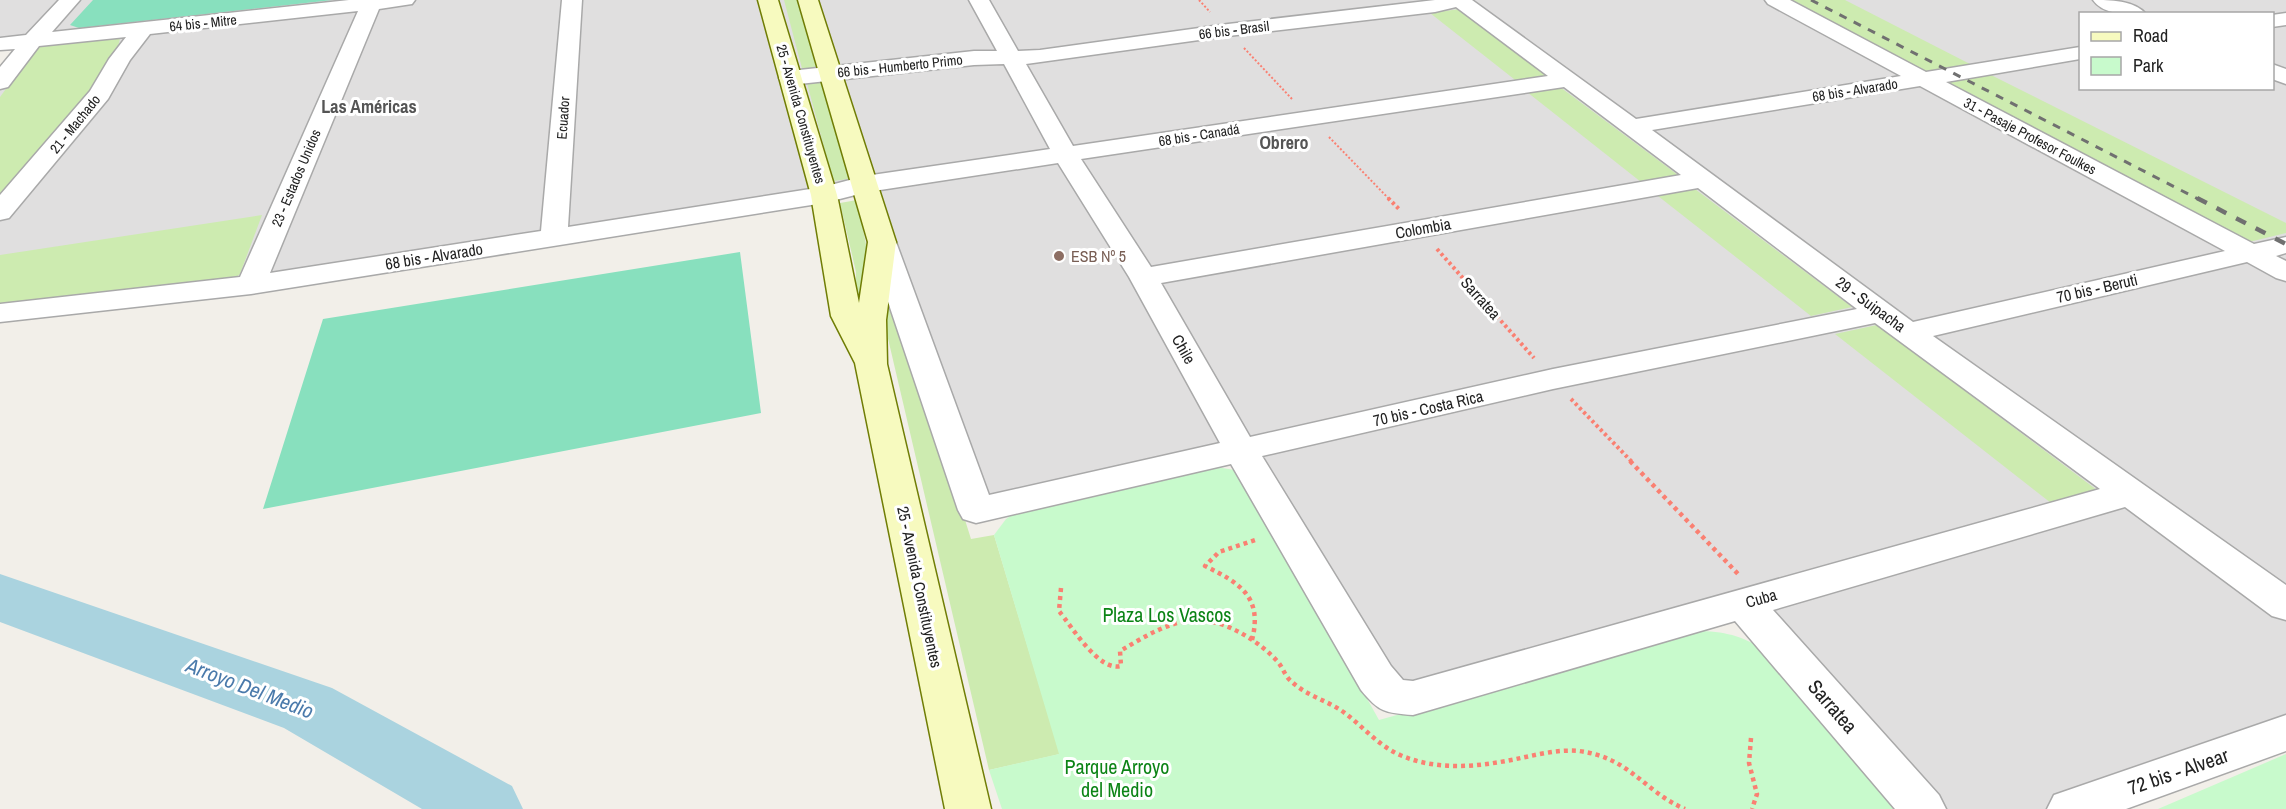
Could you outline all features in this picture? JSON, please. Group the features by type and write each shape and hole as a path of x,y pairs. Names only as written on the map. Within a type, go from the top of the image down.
{"main road":[{"name":"25 - Avenida Constituyentes","path":"768,0 824,195 846,316 871,364"},
{"name":"25 - Avenida Constituyentes","path":"808,0 882,242 871,320 871,364 966,802"}],"street":[{"path":"0,82 32,41 70,0"},
{"name":"64 bis - Mitre","path":"0,44 405,0"},
{"name":"Ecuador","path":"554,236 572,0"},
{"name":"Chile","path":"979,0 1066,155 1143,277 1241,451 1292,533 1376,678 1391,696"},
{"name":"66 bis - Brasil","path":"1010,56 1040,57 1228,30 1435,6 1459,0"},
{"name":"29 - Suipacha","path":"1459,0 1881,313 2286,605"},
{"name":"31 - Pasaje Profesor Foulkes","path":"1774,0 2286,272"},
{"path":"2103,0 2131,12"},
{"name":"23 - Estados Unidos","path":"251,285 371,4"},
{"name":"21 - Machado","path":"0,212 99,94 120,59 142,30"},
{"name":"68 bis - Alvarado","path":"1630,127 2079,52"},
{"name":"66 bis - Humberto Primo","path":"790,78 1010,56"},
{"name":"68 bis - Canadá","path":"866,184 1568,80"},
{"name":"Colombia","path":"1143,277 1703,179"},
{"name":"68 bis - Alvarado","path":"0,313 251,285 824,195 866,184"},
{"name":"25 - Avenida Constituyentes","path":"882,242 976,510"},
{"name":"70 bis - Beruti","path":"1909,332 2286,245"},
{"name":"70 bis - Costa Rica","path":"976,510 1553,379 1881,313"},
{"name":"Cuba","path":"1391,696 1413,698 2130,493"},
{"name":"Sarratea","path":"1752,601 1923,809"},
{"name":"72 bis - Alvear","path":"2070,809 2286,733"}],"path":[{"name":"Sarratea","path":"1199,0 1419,229 1752,601"},
{"path":"1252,640 1255,632 1255,615 1251,599 1240,584 1205,566 1219,552 1248,540 1292,533"},
{"path":"1061,588 1059,611 1100,662 1114,668 1121,666 1120,651 1165,628 1190,621 1206,620 1240,632 1252,640 1280,664 1292,681 1344,711 1382,744 1399,754 1429,764 1454,768 1486,766 1556,750 1583,752 1615,761 1634,772 1666,801 1685,809"},
{"path":"1751,738 1749,763 1756,795 1752,809"}],"shaded area":[{"path":"0,0 2286,0 2286,733 2070,809 1923,809 1743,603 1391,696 1241,451 976,510 865,184 824,195 0,313 0,82 32,41 0,44"}],"green space":[{"path":"93,0 333,0 79,28 70,25"},
{"path":"784,0 797,0 817,70 803,72"},
{"path":"1786,0 1845,0 1970,64 1920,72"},
{"path":"1460,9 1552,78 1519,83 1430,13"},
{"path":"120,37 116,52 88,95 49,144 0,199 0,97 37,46"},
{"path":"1989,74 2286,223 2286,233 2245,243 1939,83"},
{"path":"821,81 849,179 833,181 807,83"},
{"path":"1560,87 1678,175 1641,182 1527,92"},
{"path":"1695,189 1852,307 1811,316 1658,196"},
{"path":"857,200 868,254 866,313 855,314 856,272 840,203"},
{"path":"262,215 240,274 234,279 0,308 0,255"},
{"path":"740,252 761,413 263,509 323,319"},
{"path":"891,285 971,539 994,535 1060,754 989,770 886,330"},
{"path":"1877,325 2097,490 2051,503 1835,334"},
{"name":"Plaza Los Vascos","path":"1207,469 1235,470 1243,478 1379,720 1701,631 1720,633 1744,639 1768,652 1897,809 1002,809 989,770 1059,754 994,535 1006,519 1022,508"},
{"path":"2286,754 2286,809 2158,809"}],"waterway":[{"name":"Arroyo Del Medio","path":"0,597 71,625 308,708 486,809"}],"railway":[{"path":"1811,0 2200,200"},
{"path":"2197,198 2286,244"}],"place":[{"name":"ESB Nº 5","path":"1059,256"}],"district":[{"name":"Las Américas","path":"369,106"},
{"name":"Obrero","path":"1284,142"}],"park label":[{"name":"Parque Arroyo del Medio","path":"1117,778"}]}
